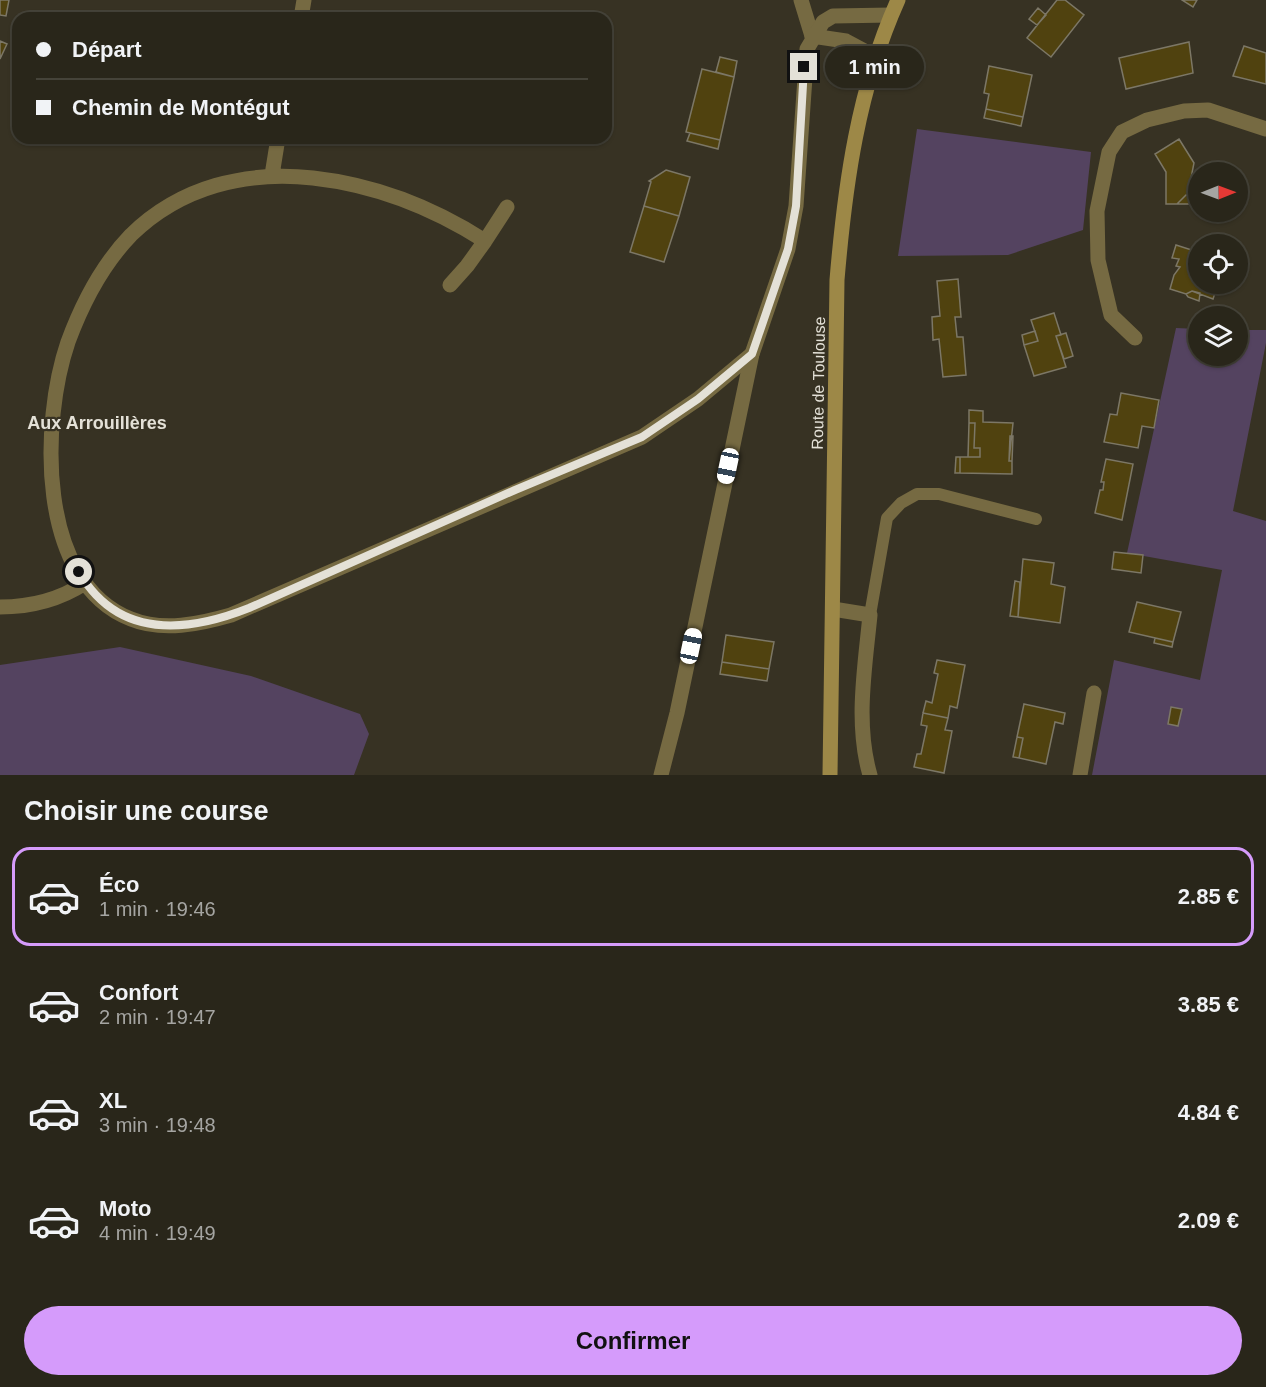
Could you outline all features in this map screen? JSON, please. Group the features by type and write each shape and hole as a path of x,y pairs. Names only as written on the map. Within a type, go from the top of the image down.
{"main road":[{"name":"Route de Toulouse","path":"830,775 837,280 843,210 855,130 876,57 898,0"}],"street":[{"path":"801,0 813,36"},
{"path":"661,775 677,713 752,354 788,249 796,206 804,67 813,36 823,22 833,16 891,15"},
{"path":"813,36 846,41 876,57"},
{"path":"1135,338 1111,315 1098,260 1097,211 1109,152 1122,132 1146,120 1184,111 1208,110 1266,129"},
{"path":"272,175 277,144"},
{"path":"485,241 450,218 377,189 350,182 272,175 225,181 177,201 132,235 115,254 81,310 59,374 51,440 56,508 63,537 85,583 101,601 133,620 170,626 210,621 249,608 515,490 642,437 698,399 752,354"},
{"path":"450,285 485,241 507,207"},
{"path":"0,607 15,607 57,598 85,583"},
{"path":"833,609 870,615 862,696 865,760 870,775"},
{"path":"1080,775 1094,693"}],"lane":[{"path":"870,615 887,518 901,503 917,494 939,494 1036,519"}],"shaded area":[{"path":"917,129 1091,152 1083,230 1008,255 898,256"},
{"path":"1176,328 1188,329 1188,366 1248,366 1248,330 1266,330 1266,343 1233,511 1266,521 1266,775 1092,775 1114,660 1200,680 1222,570 1127,553"},
{"path":"120,647 251,676 360,714 369,734 354,775 0,775 0,665"}],"building":[{"path":"0,0 9,0 6,16 0,15"},
{"path":"1057,0 1065,0 1084,15 1051,57 1027,38"},
{"path":"1182,0 1197,0 1193,7"},
{"path":"1038,8 1046,15 1037,25 1029,19"},
{"path":"0,41 7,44 0,59"},
{"path":"1189,42 1193,73 1126,89 1119,58"},
{"path":"1244,46 1266,53 1266,84 1233,76"},
{"path":"720,57 737,61 734,77 716,72"},
{"path":"989,66 1032,75 1023,117 986,109 989,94 984,93"},
{"path":"702,69 734,77 720,140 686,132"},
{"path":"986,109 1023,117 1021,126 984,118"},
{"path":"690,133 720,140 718,149 687,141"},
{"path":"1179,139 1193,162 1188,162 1188,195 1177,204 1166,204 1166,172 1155,154"},
{"path":"666,170 690,177 679,216 644,206 651,182 649,181"},
{"path":"1186,195 1188,195 1188,204 1177,204"},
{"path":"644,206 679,216 664,262 630,252"},
{"path":"1176,245 1188,249 1188,293 1186,294 1170,289 1174,275 1180,267 1176,266 1179,259 1172,258"},
{"path":"958,279 961,317 955,317 957,337 963,337 966,375 943,377 939,339 933,340 932,317 940,316 937,281"},
{"path":"1186,294 1200,294 1199,301 1188,297"},
{"path":"1200,294 1215,294 1213,299"},
{"path":"1054,313 1061,335 1056,336 1066,367 1034,376 1024,345 1038,341 1031,320"},
{"path":"1035,331 1038,341 1024,345 1022,335"},
{"path":"1066,333 1073,356 1064,359 1056,336"},
{"path":"1121,393 1159,400 1154,428 1142,426 1138,448 1104,442 1110,414 1117,415"},
{"path":"969,410 983,411 983,422 1013,423 1009,461 1012,461 1012,474 960,473 960,457 980,457 980,448 974,448 975,423 969,423"},
{"path":"969,423 975,423 974,448 980,448 980,457 968,457"},
{"path":"1010,436 1013,436 1012,461 1009,461"},
{"path":"956,457 960,457 960,473 955,473"},
{"path":"1106,459 1133,464 1122,520 1095,513 1100,490 1103,490 1104,482 1101,482"},
{"path":"1114,552 1143,555 1141,573 1112,569"},
{"path":"1023,559 1054,563 1051,584 1065,587 1060,623 1018,617"},
{"path":"1015,581 1020,582 1018,617 1010,616"},
{"path":"1137,602 1181,612 1173,642 1129,632"},
{"path":"726,635 774,642 769,669 722,662"},
{"path":"1155,638 1173,642 1172,647 1154,643"},
{"path":"937,660 965,665 957,708 950,706 948,718 923,713 926,701 932,703 938,674 934,673"},
{"path":"722,662 769,669 767,681 720,674"},
{"path":"1024,704 1065,713 1063,724 1055,722 1046,764 1019,758 1023,738 1017,737"},
{"path":"1171,707 1182,709 1178,726 1168,724"},
{"path":"923,713 948,718 945,730 952,731 944,773 914,767 917,754 921,754 927,726 921,725"},
{"path":"1017,737 1023,738 1019,758 1013,757"}],"district":[{"name":"Aux Arrouillères","path":"97,423"}],"route":[{"path":"79,572 85,583 101,601 133,620 170,626 210,621 249,608 515,490 642,437 668,421 718,385 752,354 788,249 796,206 804,67"}]}
